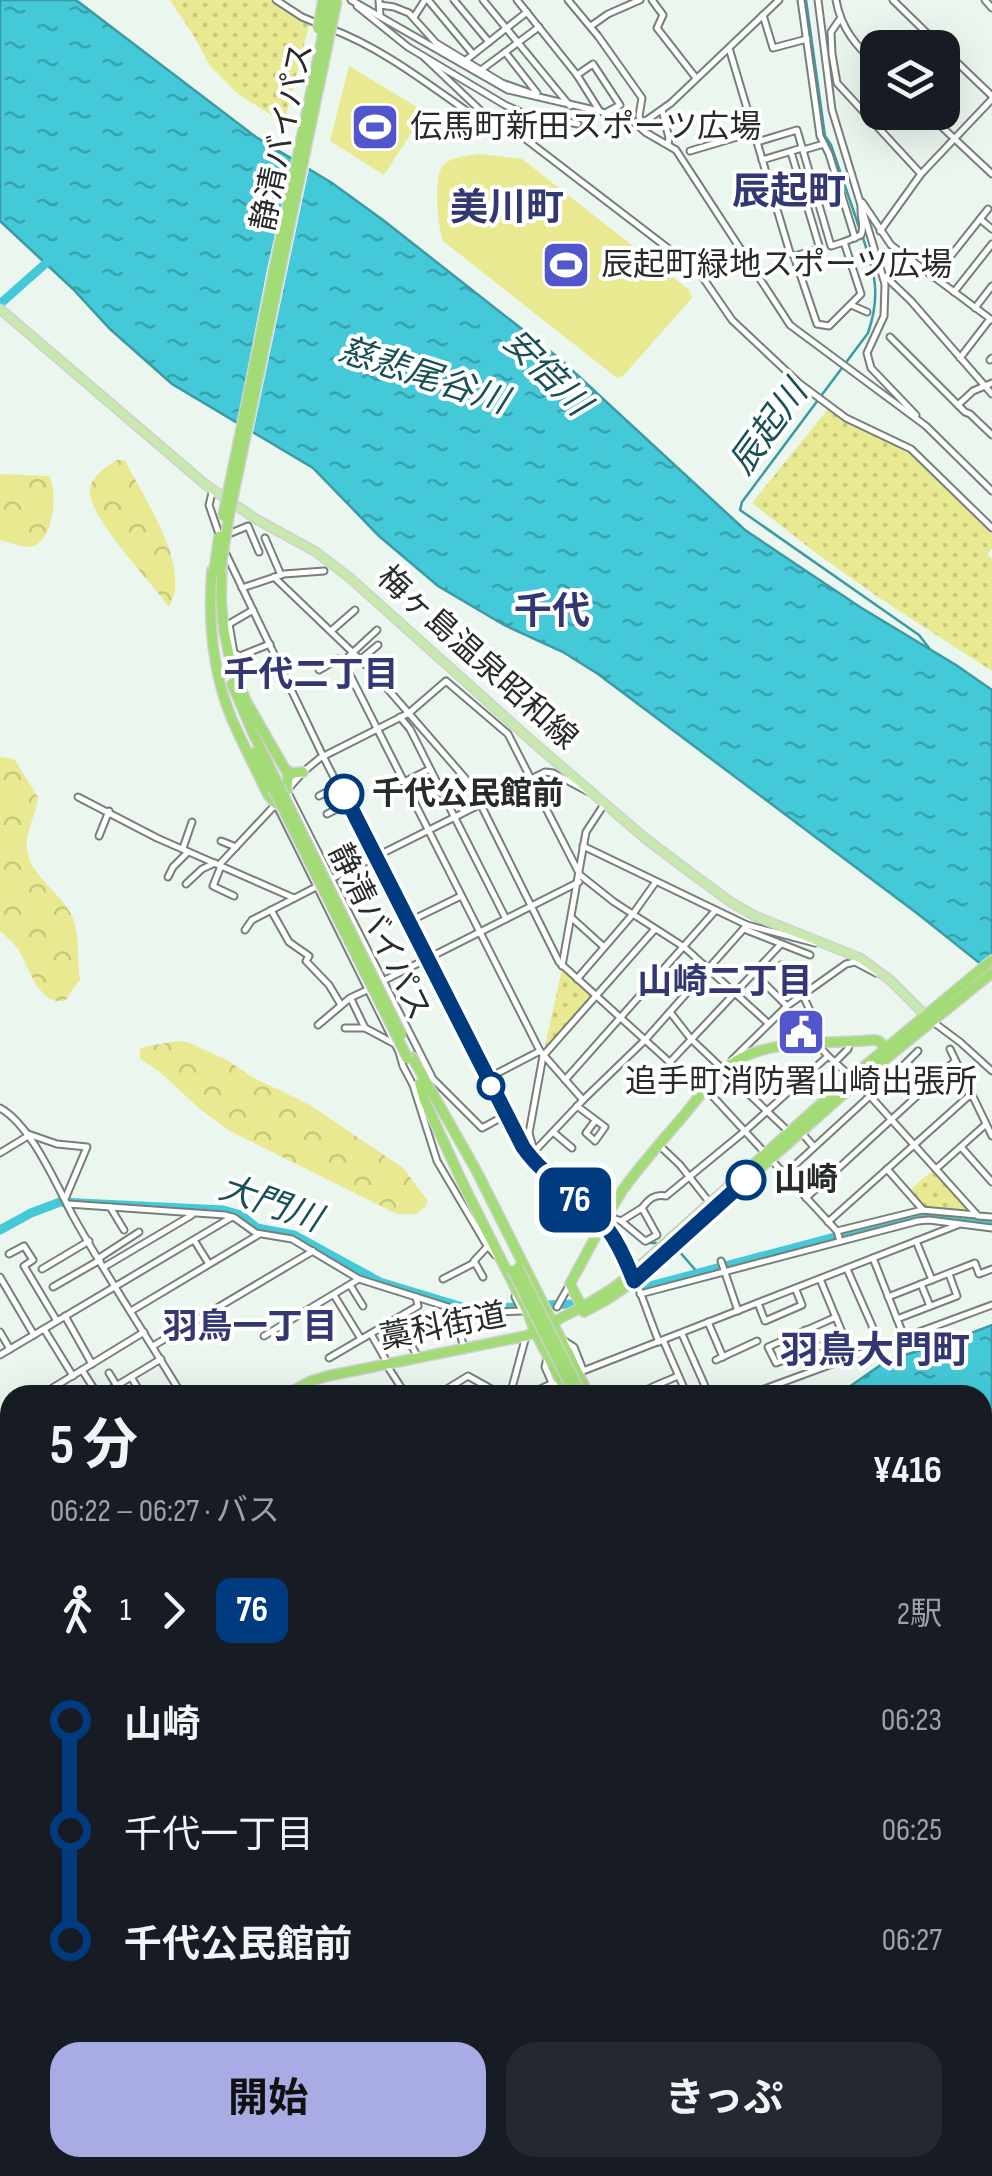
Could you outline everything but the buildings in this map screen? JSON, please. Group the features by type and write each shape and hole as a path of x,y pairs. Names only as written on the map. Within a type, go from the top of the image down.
{"highway":[{"name":"静清バイパス","path":"333,0 220,532 213,610 221,667 238,717 280,789 574,1385"},
{"name":"静清バイパス","path":"217,572 310,129 333,0"},
{"path":"217,572 231,664 246,701 289,776 280,789"},
{"path":"217,572 210,599 212,644 224,694 230,714 276,804"},
{"path":"285,768 292,773 303,772"},
{"path":"554,1323 632,1278 710,1203 856,1083 992,960"},
{"path":"795,1132 886,1048 992,973"},
{"path":"582,1307 570,1284 605,1220 659,1144 724,1071 737,1060 775,1048 874,1040 886,1048"},
{"name":"静清バイパス","path":"410,1058 515,1268"},
{"path":"410,1058 476,1170 579,1368 579,1385"},
{"path":"420,1084 430,1113 528,1313 530,1334 548,1357 555,1379 564,1385"},
{"path":"554,1323 592,1308 632,1278 767,1156"},
{"name":"藁科街道","path":"304,1385 530,1334 554,1323"}],"main road":[{"name":"梅ヶ島温泉昭和線","path":"2,314 213,489 256,519 316,552 350,578 646,839 732,903 779,927 860,958 931,1017"}],"street":[{"path":"276,0 302,17 360,41 468,112 482,112"},
{"path":"578,124 516,110 408,47 352,0 508,90 638,122 649,134 668,144 676,150 785,319 926,426"},
{"path":"414,16 427,0 473,54"},
{"path":"454,0 489,42"},
{"path":"483,0 570,106"},
{"path":"517,0 603,112"},
{"path":"568,0 642,98 638,122"},
{"path":"616,0 620,9"},
{"path":"590,26 640,0"},
{"path":"652,0 663,15 657,28 697,79"},
{"path":"638,122 662,110 779,0"},
{"path":"801,0 819,131 856,238"},
{"path":"818,0 832,110 884,275 884,316 867,358 871,368 992,492"},
{"path":"836,0 840,19 860,47"},
{"path":"893,0 924,30"},
{"path":"986,0 992,8"},
{"path":"380,16 380,3 414,16 436,43 506,84 541,98"},
{"path":"465,60 527,12"},
{"path":"763,15 773,48 807,39"},
{"path":"840,19 831,32 837,83 922,174"},
{"path":"481,70 538,27"},
{"path":"729,48 790,253 816,324 829,326 861,294 844,242"},
{"path":"505,52 541,98"},
{"path":"424,56 482,112 506,124 699,272 732,320 826,404 846,418 911,449 992,528"},
{"path":"578,75 593,64 620,105 603,112"},
{"path":"880,230 922,174 992,97 960,66"},
{"path":"662,110 668,144"},
{"path":"757,142 797,130 830,246"},
{"path":"945,130 992,174"},
{"path":"690,151 754,132"},
{"path":"762,160 824,144"},
{"path":"791,152 820,248"},
{"path":"862,202 891,245 991,320 960,358"},
{"path":"794,256 861,236 862,202"},
{"path":"934,278 988,209"},
{"path":"980,218 992,229"},
{"path":"954,292 992,244"},
{"path":"884,275 989,385 992,394"},
{"path":"975,308 992,286"},
{"path":"851,304 867,312"},
{"path":"890,337 992,434"},
{"path":"958,405 973,391 989,385"},
{"path":"213,489 209,506 242,588 506,1115 532,1154 605,1220 682,1385"},
{"path":"220,532 248,526 259,552"},
{"path":"264,538 277,576 360,660 471,785 562,966 687,1078 706,1089 838,1231 840,1241"},
{"path":"242,588 277,576 324,571"},
{"path":"253,610 230,624 234,653 240,656 270,644"},
{"path":"331,630 355,610"},
{"path":"345,665 352,652 377,630"},
{"path":"360,660 378,645"},
{"path":"318,670 338,659 345,665 542,1054 582,1100"},
{"path":"234,896 212,886 218,865 276,804 280,789 323,756 409,713 446,681 508,734 580,878 684,947 768,1023"},
{"path":"400,717 506,919"},
{"path":"404,782 430,769"},
{"path":"245,930 252,920 294,898 549,772 601,800 586,832 562,966"},
{"path":"319,796 340,786"},
{"path":"280,789 332,879 432,1078 482,1128 506,1115"},
{"path":"78,797 157,838 294,898"},
{"path":"327,814 349,803"},
{"path":"67,1202 232,1217 252,1231 292,1239 359,1278 416,1297 476,1314 522,1311 496,1255 437,1162 413,1085 395,1044 276,804"},
{"path":"98,836 108,811"},
{"path":"168,877 186,850 192,822"},
{"path":"221,840 236,847"},
{"path":"584,846 810,955"},
{"path":"186,884 202,869 218,865"},
{"path":"318,1025 350,998 580,878"},
{"path":"577,978 656,883"},
{"path":"409,921 462,896"},
{"path":"272,910 288,942 309,956 306,962 342,1005"},
{"path":"565,1080 716,911"},
{"path":"572,918 604,947"},
{"path":"746,927 830,945"},
{"path":"532,1154 645,1040 746,927"},
{"path":"488,1078 542,1054 655,928"},
{"path":"670,1062 781,944"},
{"path":"724,1071 786,1007 850,962 890,980"},
{"path":"781,964 815,1021 818,1044"},
{"path":"753,972 848,1073"},
{"path":"350,998 364,1028"},
{"path":"670,1012 724,1071 814,1147"},
{"path":"931,1017 992,1071"},
{"path":"346,1028 364,1028 395,1044"},
{"path":"835,1062 850,1042"},
{"path":"950,1049 992,1136"},
{"path":"784,1174 918,1051"},
{"path":"532,1154 529,1133 542,1054"},
{"path":"605,1220 621,1221 653,1196 666,1196 828,1056"},
{"path":"906,1062 928,1086"},
{"path":"806,1198 955,1062"},
{"path":"862,1087 978,1216"},
{"path":"828,1222 970,1094"},
{"path":"577,1106 594,1121"},
{"path":"0,1108 19,1122 176,1385"},
{"path":"936,1169 985,1125"},
{"path":"552,1132 572,1148"},
{"path":"0,1152 26,1134"},
{"path":"26,1134 87,1147 67,1202"},
{"path":"659,1144 710,1203"},
{"path":"960,1147 992,1182"},
{"path":"887,1170 924,1210"},
{"path":"110,1207 124,1230"},
{"path":"621,1221 648,1242 657,1234 642,1208"},
{"path":"838,1231 924,1210 992,1217"},
{"path":"104,1267 195,1212"},
{"path":"0,1355 232,1217"},
{"path":"639,1294 918,1221 992,1228"},
{"path":"579,1368 661,1341 960,1224"},
{"path":"53,1287 139,1232"},
{"path":"131,1311 261,1233"},
{"path":"194,1240 208,1264"},
{"path":"42,1269 89,1241"},
{"path":"916,1241 932,1280"},
{"path":"10,1254 24,1246 33,1260 24,1266 57,1321"},
{"path":"443,1278 474,1263 488,1246"},
{"path":"152,1346 313,1251"},
{"path":"872,1258 901,1330"},
{"path":"722,1261 738,1311"},
{"path":"474,1263 483,1277"},
{"path":"888,1297 975,1263 979,1274 992,1269"},
{"path":"847,1268 877,1337"},
{"path":"897,1319 957,1296 949,1273"},
{"path":"0,1278 34,1335"},
{"path":"264,1336 359,1278"},
{"path":"820,1279 836,1317 844,1338 776,1364 768,1346 836,1317"},
{"path":"350,1284 363,1306"},
{"path":"557,1307 570,1284"},
{"path":"921,1284 930,1306"},
{"path":"758,1303 765,1321 802,1306 796,1288"},
{"path":"334,1295 362,1340"},
{"path":"330,1358 418,1306 416,1297"},
{"path":"775,1385 992,1305"},
{"path":"455,1309 464,1350"},
{"path":"65,1316 92,1364"},
{"path":"396,1319 418,1357"},
{"path":"708,1322 719,1358 757,1341"},
{"path":"44,1329 73,1376"},
{"path":"806,1330 814,1350"},
{"path":"0,1332 10,1349"},
{"path":"58,1385 144,1332"},
{"path":"682,1332 705,1385"},
{"path":"370,1334 400,1385"},
{"path":"513,1385 530,1334"},
{"path":"119,1385 160,1359"},
{"path":"82,1370 95,1385"},
{"path":"109,1373 116,1385"},
{"path":"453,1385 468,1376 484,1385"},
{"path":"665,1385 678,1376"},
{"path":"131,1377 136,1385"},
{"path":"544,1385 555,1379"}],"green space":[{"path":"170,0 269,0 309,25 284,123 238,94 210,66"},
{"name":"伝馬町新田スポーツ広場","path":"349,66 425,112 384,175 330,141"},
{"name":"辰起町緑地スポーツ広場","path":"480,154 522,159 689,290 692,298 623,376 617,378 443,241 437,204 439,173 449,161"},
{"path":"828,409 910,454 992,534 992,548 987,554 992,559 992,671 881,599 752,503"},
{"path":"116,460 125,460 163,533 175,572 175,591 169,607 109,531 92,501 90,489 94,480"},
{"path":"0,474 49,476 53,492 50,524 34,546 0,540"},
{"path":"0,757 14,759 38,797 27,851 35,869 75,923 80,979 65,1001 55,1001 41,991 18,949 0,931"},
{"path":"562,969 592,997 544,1051"},
{"path":"178,1041 227,1060 252,1077 310,1105 403,1168 428,1201 425,1207 416,1214 397,1214 230,1131 140,1059 143,1047"},
{"path":"933,1170 970,1210 925,1206 910,1190"}],"water":[{"name":"安倍川","path":"0,0 76,0 256,137 332,183 383,220 560,359 745,530 992,690 992,973 598,674 438,586 379,536 313,468 172,384 110,329 0,221"},
{"path":"992,1325 992,1385 852,1385 888,1360"}],"pier":[{"path":"293,154 310,164 252,438 236,428"}],"waterway":[{"name":"辰起川","path":"806,0 825,136 860,230"},
{"name":"辰起川","path":"863,238 875,285 868,333 742,502 740,510 919,635 929,648"},
{"name":"慈悲尾谷川","path":"0,304 53,257"},
{"name":"大門川","path":"0,1230 60,1202 223,1210 241,1215 257,1228 294,1235 380,1282 469,1309 518,1307"},
{"name":"大門川","path":"646,1287 918,1215 992,1223"},
{"path":"651,1243 656,1243"},
{"path":"678,1250 698,1273"},
{"name":"大門川","path":"547,1305 573,1304"}],"bus line":[{"name":"76","path":"344,794 523,1147 537,1165 608,1229 634,1281 746,1180"}],"place":[{"name":"伝馬町新田スポーツ広場","path":"375,127"},
{"name":"辰起町緑地スポーツ広場","path":"566,265"},
{"name":"千代公民館前","path":"344,794"},
{"name":"追手町消防署山崎出張所","path":"801,1032"},
{"name":"山崎","path":"746,1180"}],"district":[{"name":"辰起町","path":"789,192"},
{"name":"美川町","path":"507,208"},
{"name":"千代","path":"552,612"},
{"name":"千代二丁目","path":"311,675"},
{"name":"山崎二丁目","path":"725,982"},
{"name":"羽鳥一丁目","path":"250,1327"},
{"name":"羽鳥大門町","path":"875,1351"}]}
